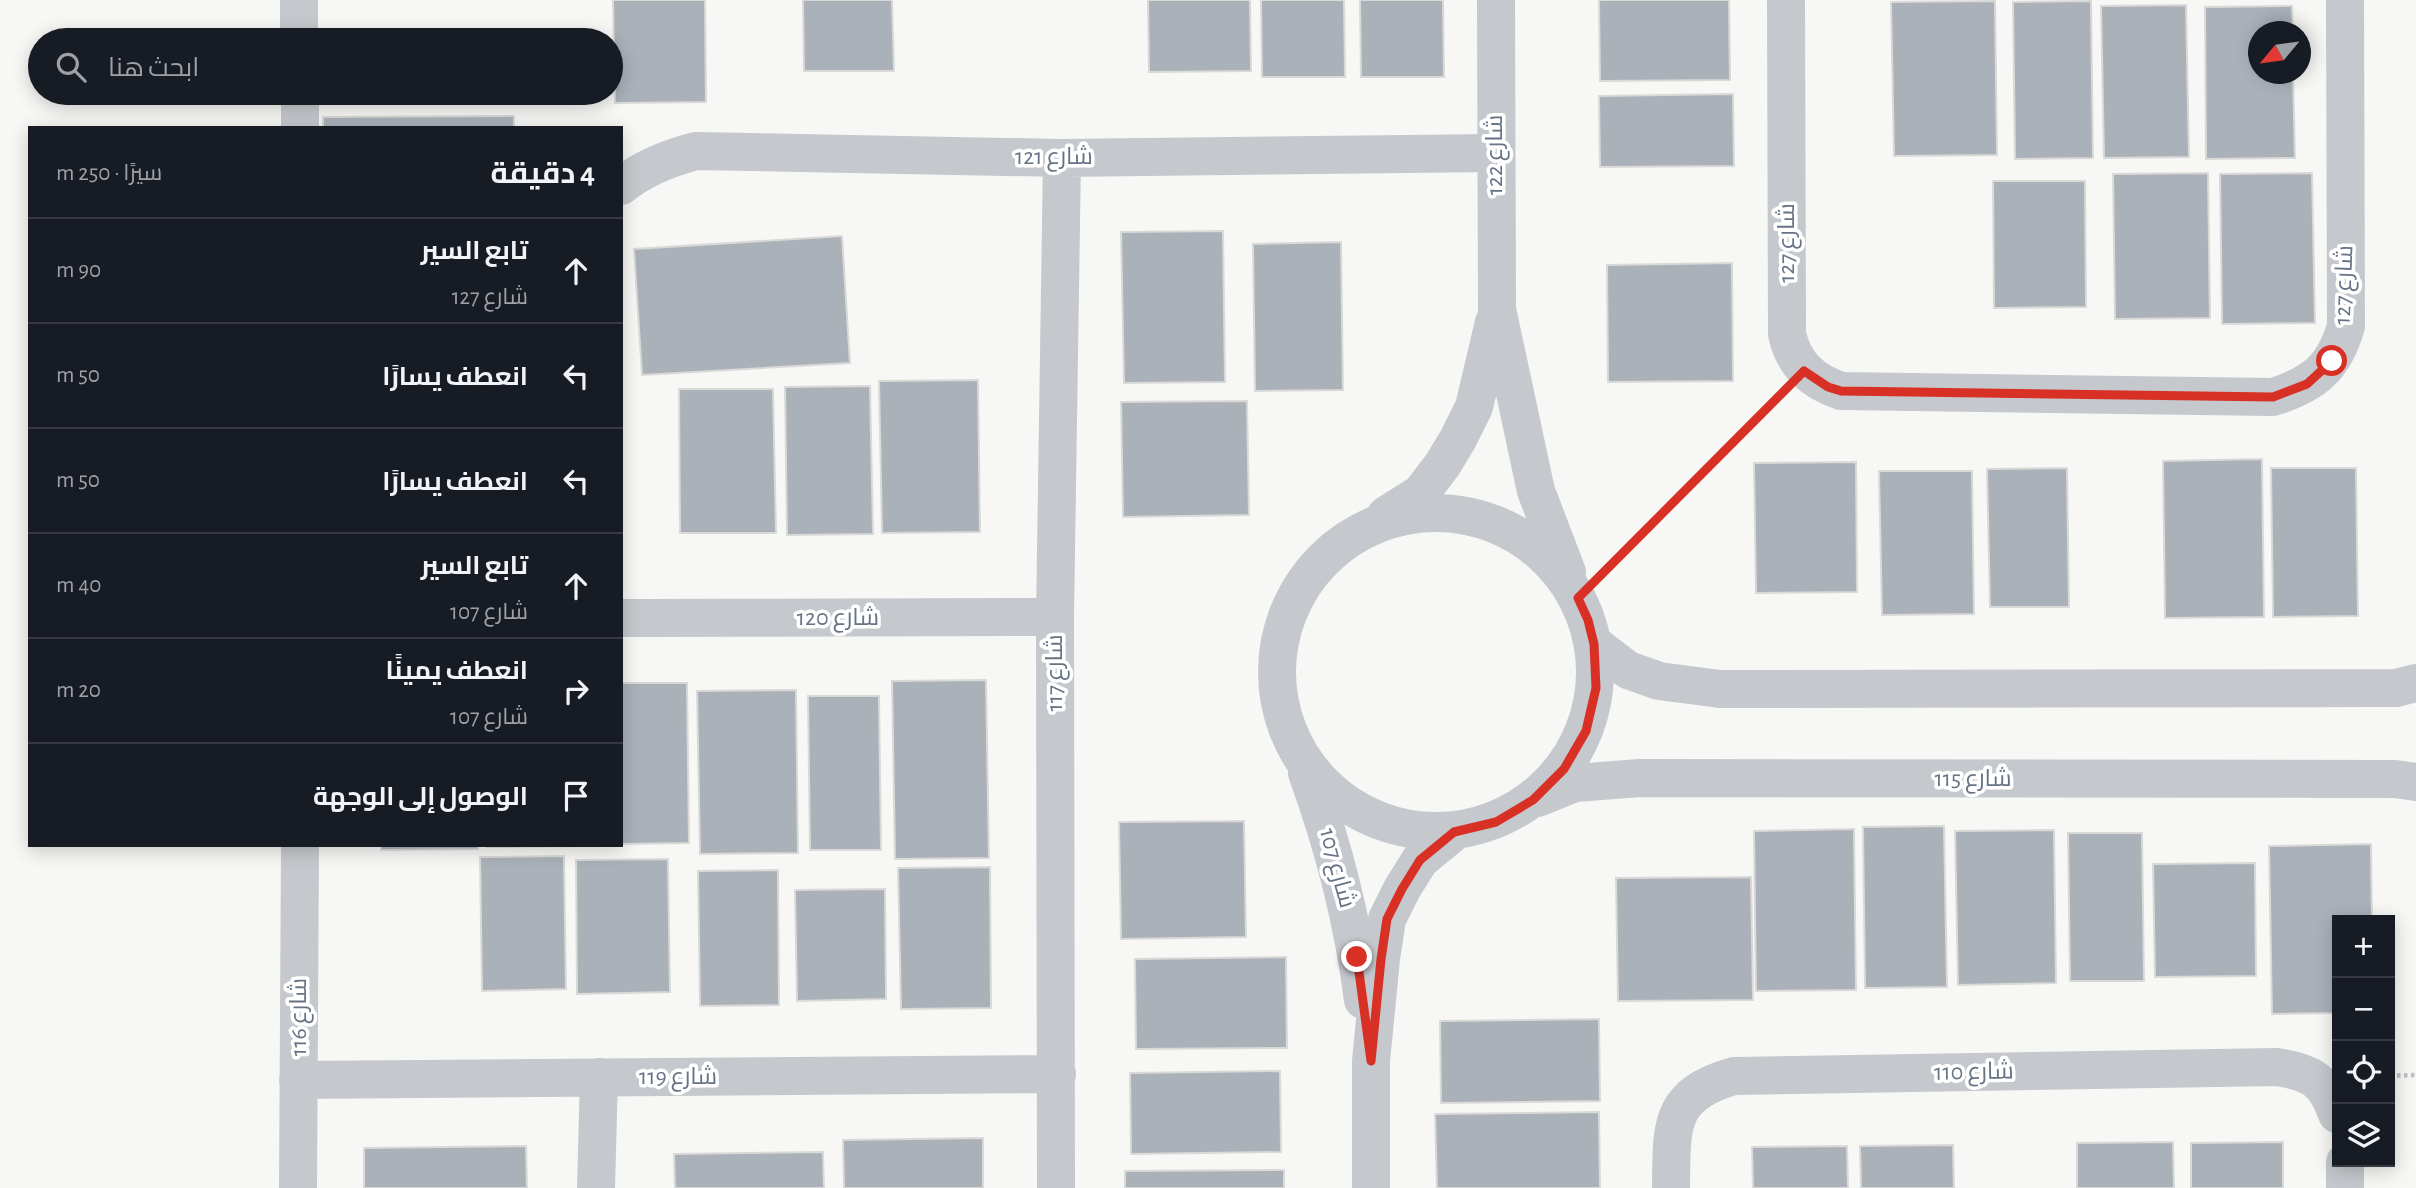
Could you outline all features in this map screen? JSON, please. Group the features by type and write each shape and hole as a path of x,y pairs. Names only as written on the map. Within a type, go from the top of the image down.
{"street":[{"path":"299,0 299,28"},
{"name":"شارع 122","path":"1496,0 1497,309 1535,491 1588,620 1594,644 1596,688 1586,731 1564,769 1533,800"},
{"name":"شارع 127","path":"1786,0 1787,334 1790,346 1804,371 1828,387 1841,391 2273,397 2307,384 2332,361 2346,326 2345,0"},
{"path":"300,105 300,126"},
{"name":"شارع 121","path":"623,185 672,157 696,151 1062,158 1495,153"},
{"name":"شارع 117","path":"1056,1188 1055,617 1062,158"},
{"name":"شارع 122","path":"1376,522 1421,493 1458,439 1474,407 1497,309"},
{"path":"1376,522 1434,511 1492,521 1542,552 1578,598"},
{"name":"شارع 107","path":"1371,1061 1349,912 1327,828 1280,709 1276,653 1293,598 1328,552 1376,522"},
{"name":"شارع 120","path":"623,618 1055,617"},
{"path":"1594,644 1629,670 1659,681 1720,689 2396,688 2416,683"},
{"path":"1303,762 1344,804 1396,828 1454,832 1496,822 1533,800"},
{"name":"شارع 115","path":"1533,800 1575,783 1640,778 2395,779 2416,782"},
{"name":"شارع 107","path":"1371,1188 1371,1061 1387,919 1420,860 1454,832"},
{"name":"شارع 116","path":"298,1188 300,847"},
{"name":"شارع 110","path":"1671,1188 1674,1129 1681,1107 1697,1090 1734,1076 2277,1067 2297,1070 2315,1077 2325,1088 2332,1104"},
{"name":"شارع 119","path":"298,1080 1057,1074"},
{"path":"596,1188 599,1077"},
{"path":"2345,1167 2345,1188"}],"path":[{"path":"1578,598 1804,371"},
{"path":"2395,1076 2416,1075"}],"building":[{"path":"613,0 705,0 706,102 623,103 623,28 614,28"},
{"path":"803,0 892,0 894,71 804,71"},
{"path":"1148,0 1250,0 1251,71 1149,72"},
{"path":"1261,0 1344,0 1345,77 1262,77"},
{"path":"1360,0 1443,0 1444,77 1361,77"},
{"path":"1599,0 1729,0 1730,80 1600,81"},
{"path":"1995,1 1997,155 1894,156 1891,2"},
{"path":"2091,1 2093,158 2015,159 2013,2"},
{"path":"2186,5 2189,157 2104,158 2101,6"},
{"path":"2292,6 2293,21 2248,21 2248,84 2293,84 2295,158 2206,159 2205,7"},
{"path":"1733,94 1734,166 1600,167 1599,96"},
{"path":"514,116 514,126 323,126 323,117"},
{"path":"2208,173 2210,318 2115,319 2113,174"},
{"path":"2312,173 2315,323 2222,324 2220,174"},
{"path":"1993,181 2085,181 2086,307 1994,308"},
{"path":"1223,231 1225,382 1124,383 1121,232"},
{"path":"842,236 850,363 642,375 634,249"},
{"path":"1341,242 1343,390 1255,391 1253,244"},
{"path":"1732,263 1733,381 1608,382 1607,265"},
{"path":"978,380 980,532 882,533 879,381"},
{"path":"870,386 873,534 787,535 785,387"},
{"path":"679,389 773,389 776,533 680,533"},
{"path":"1247,401 1249,515 1123,517 1121,402"},
{"path":"2262,459 2264,617 2165,618 2163,461"},
{"path":"1856,462 1857,592 1756,593 1754,463"},
{"path":"2067,468 2069,607 1990,607 1987,469"},
{"path":"2271,468 2356,468 2358,616 2273,617"},
{"path":"1879,471 1972,471 1974,614 1882,615"},
{"path":"986,680 989,858 895,859 892,681"},
{"path":"623,683 687,683 689,843 623,844"},
{"path":"796,690 798,853 700,854 697,691"},
{"path":"808,696 879,696 881,850 810,850"},
{"path":"1244,821 1246,937 1121,939 1119,822"},
{"path":"1944,826 1947,987 1865,988 1863,827"},
{"path":"1854,829 1856,990 1756,991 1754,831"},
{"path":"2054,830 2056,983 1958,985 1955,831"},
{"path":"2068,833 2142,833 2144,981 2070,981"},
{"path":"2371,844 2372,915 2332,915 2332,1013 2272,1014 2269,846"},
{"path":"381,847 478,847 478,849 381,850"},
{"path":"564,856 566,989 482,991 480,857"},
{"path":"668,859 670,992 577,994 576,860"},
{"path":"2255,863 2256,976 2155,977 2153,864"},
{"path":"990,867 991,1008 901,1009 898,868"},
{"path":"778,870 779,1005 700,1006 698,871"},
{"path":"1751,877 1753,1000 1618,1001 1616,878"},
{"path":"885,889 886,999 797,1001 795,890"},
{"path":"1286,957 1287,1048 1136,1049 1135,959"},
{"path":"1599,1019 1600,1101 1441,1103 1440,1021"},
{"path":"1280,1071 1281,1152 1131,1154 1130,1073"},
{"path":"1599,1112 1600,1188 1437,1188 1435,1114"},
{"path":"983,1138 983,1188 844,1188 843,1140"},
{"path":"2173,1142 2174,1188 2077,1188 2077,1143"},
{"path":"2283,1142 2283,1188 2191,1188 2191,1143"},
{"path":"1953,1145 1954,1188 1861,1188 1860,1146"},
{"path":"526,1146 527,1188 364,1188 364,1148"},
{"path":"1847,1146 1848,1188 1753,1188 1752,1147"},
{"path":"823,1152 824,1188 675,1188 674,1154"},
{"path":"1284,1170 1284,1188 1125,1188 1125,1171"}],"route":[{"path":"1357,957 1371,1061 1387,919 1420,860 1454,832 1496,822 1533,800 1564,769 1586,731 1596,688 1594,644 1588,620 1578,598 1804,371 1828,387 1841,391 2273,397 2307,384 2332,361"}]}
